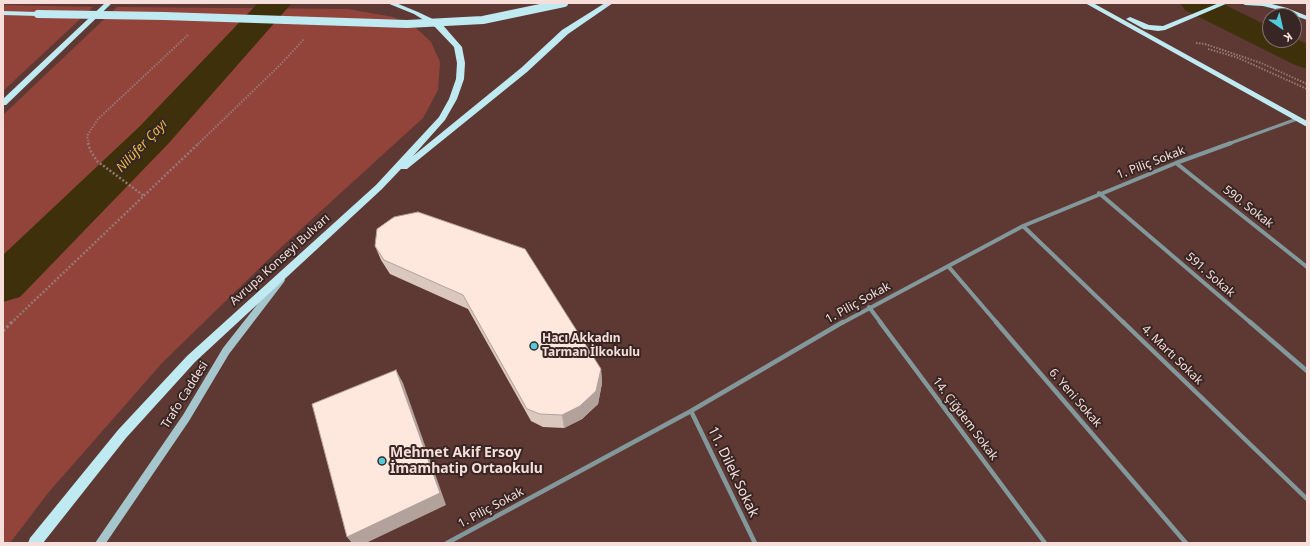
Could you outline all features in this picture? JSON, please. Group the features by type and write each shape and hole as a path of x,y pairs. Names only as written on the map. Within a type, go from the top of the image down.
{"main road":[{"path":"3,103 109,3"},
{"name":"Avrupa Konseyi Bulvarı","path":"35,543 122,434 191,359 379,187 442,118 453,99 460,80 461,63 458,48 438,25 416,13 390,3"},
{"path":"3,12 406,24 483,20 564,3"},
{"path":"379,187 524,70 565,32 610,3"},
{"path":"1088,3 1307,124"},
{"path":"1101,3 1146,27 1158,29 1165,28 1225,3"},
{"path":"1245,3 1263,4 1285,9 1307,17"},
{"path":"1285,3 1307,17"},
{"name":"Trafo Caddesi","path":"100,543 186,418 226,351 295,263"}],"street":[{"name":"1. Piliç Sokak","path":"447,543 691,411 869,307 1023,226 1099,193 1297,119"},
{"name":"590. Sokak","path":"1176,163 1307,267"},
{"name":"591. Sokak","path":"1099,193 1307,371"},
{"name":"4. Martı Sokak","path":"1023,226 1307,499"},
{"name":"6. Yeni Sokak","path":"948,266 1186,543"},
{"name":"14. Çiğdem Sokak","path":"869,307 1045,543"},
{"name":"11. Dilek Sokak","path":"691,411 755,543"}],"path":[{"path":"144,196 97,161 90,150 87,136 98,119 192,31"},
{"path":"3,331 280,65 304,38"},
{"path":"1194,42 1205,44 1260,63 1307,84"},
{"path":"1207,49 1236,57 1307,89"}],"shaded area":[{"path":"3,5 8,5 93,7 3,91"},
{"path":"117,7 348,9 393,17 416,28 431,42 440,62 438,90 423,118 277,251 162,363 48,493 10,543 3,543 3,115"}],"building":[{"name":"Hacı Akkadın Tarman İlkokulu","path":"418,212 525,249 601,369 596,391 580,406 562,415 540,414 527,409 463,295 384,260 375,246 377,229 394,217"},
{"name":"Mehmet Akif Ersoy İmamhatip Ortaokulu","path":"396,370 440,493 347,537 312,404"}],"waterway":[{"name":"Nilüfer Çayı","path":"3,284 154,135 276,3"},
{"path":"1196,3 1262,36"},
{"path":"1287,48 1307,58"}],"place":[{"name":"Hacı Akkadın Tarman İlkokulu","path":"534,346"},
{"name":"Mehmet Akif Ersoy İmamhatip Ortaokulu","path":"382,461"}]}
